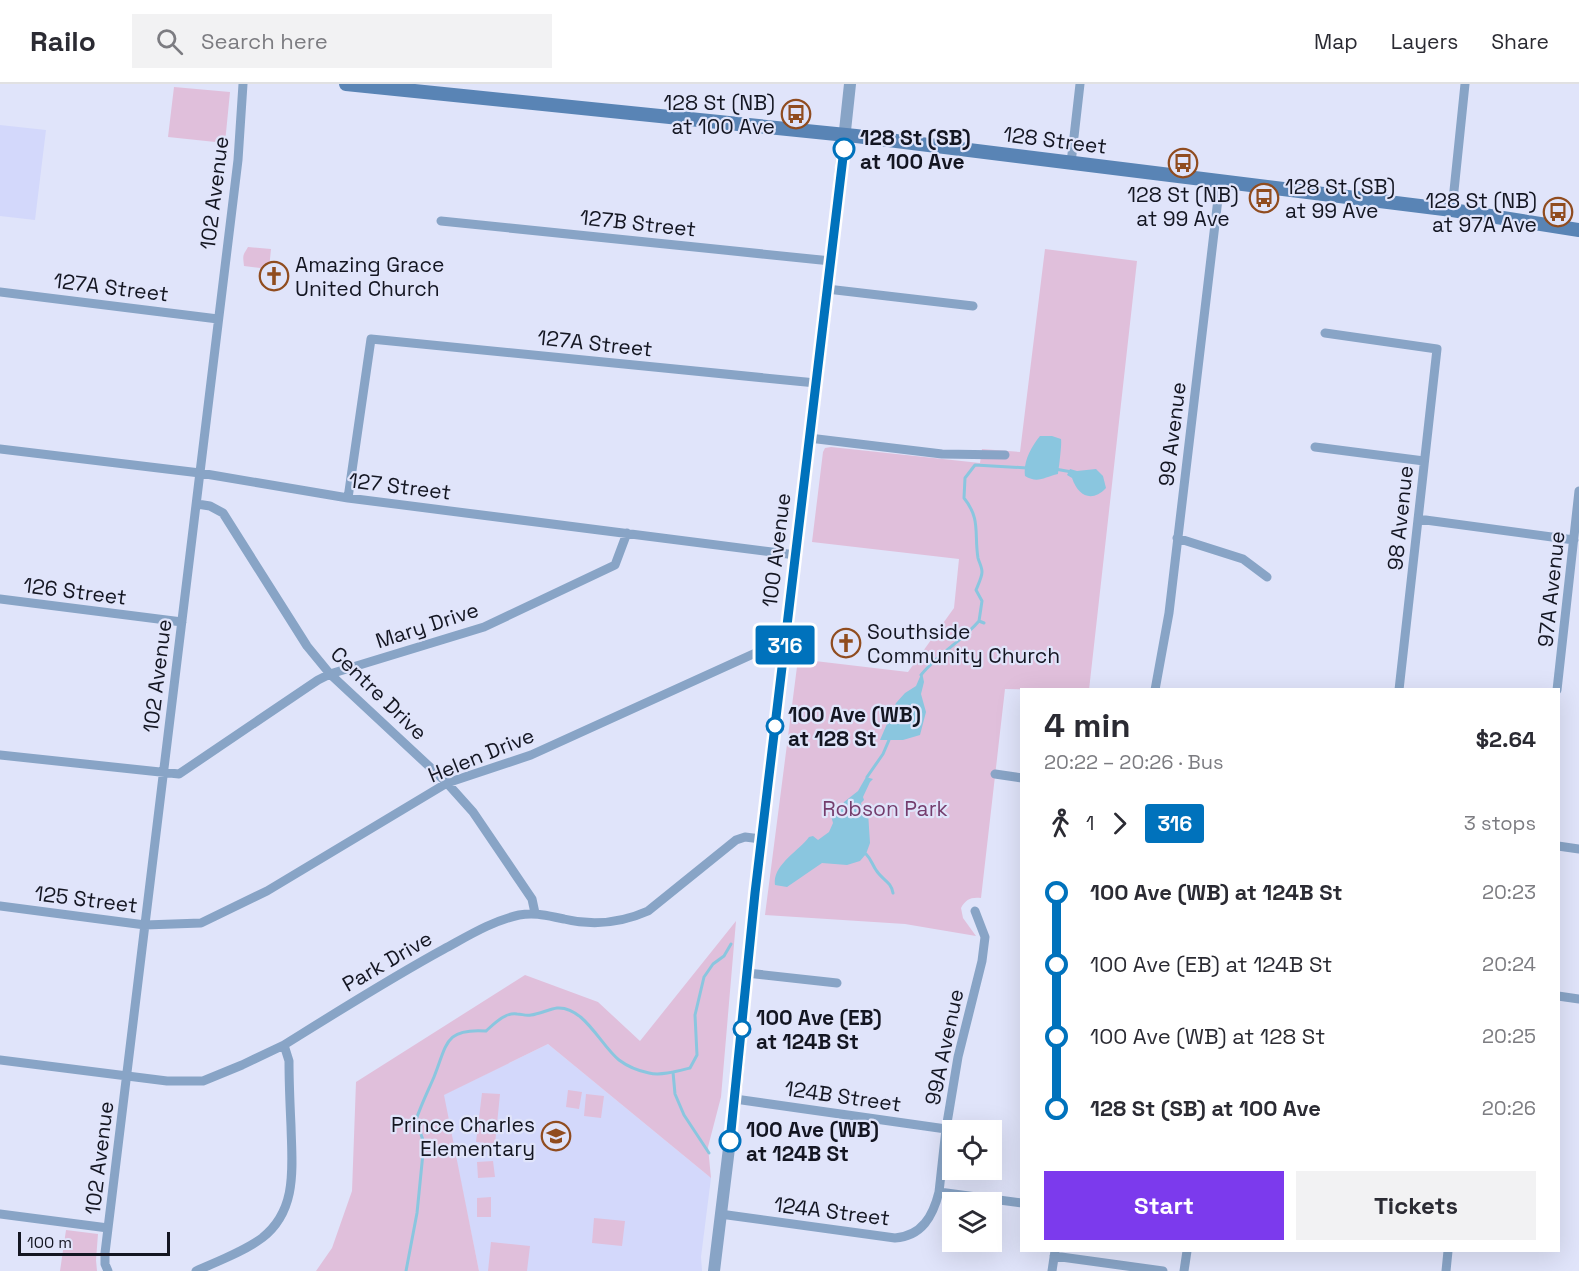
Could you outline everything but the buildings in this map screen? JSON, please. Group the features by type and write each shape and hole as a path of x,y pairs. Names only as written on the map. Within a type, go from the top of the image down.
{"main road":[{"name":"128 Street","path":"346,84 845,134 1452,210 1579,230"}],"street":[{"name":"102 Avenue","path":"108,1271 105,1258 108,1228 238,160 243,84"},
{"name":"100 Avenue","path":"714,1271 735,1099 761,839 831,261 850,84"},
{"path":"1071,163 1080,84"},
{"path":"1452,210 1465,84"},
{"name":"99 Avenue","path":"1155,688 1169,612 1220,182"},
{"name":"127B Street","path":"441,220 831,261"},
{"path":"827,289 973,306"},
{"name":"127A Street","path":"0,292 218,319"},
{"name":"98 Avenue","path":"1325,333 1437,349 1399,688"},
{"name":"127A Street","path":"348,498 371,339 816,383"},
{"path":"809,438 942,454 1005,455"},
{"path":"1315,447 1424,461"},
{"name":"127 Street","path":"0,449 200,473 348,498 796,555"},
{"name":"97A Avenue","path":"1557,688 1579,491"},
{"name":"Centre Drive","path":"197,504 210,506 223,513 307,646 330,674 447,783 480,822 532,899 535,912"},
{"path":"1418,519 1574,540"},
{"name":"Mary Drive","path":"163,773 179,774 330,674 484,627 615,565 627,533"},
{"path":"1177,538 1243,559 1267,577"},
{"name":"126 Street","path":"0,599 182,622"},
{"name":"Helen Drive","path":"167,926 201,923 267,891 447,783 531,755 762,650 784,653"},
{"path":"0,755 163,773"},
{"path":"995,774 1020,778"},
{"name":"Park Drive","path":"127,1075 167,1081 203,1081 284,1045 390,979 469,936 507,919 535,912 592,923 613,922 635,917 648,910 736,840 741,837 761,839"},
{"path":"1560,846 1579,849"},
{"name":"125 Street","path":"0,906 167,926"},
{"name":"99A Avenue","path":"948,1120 958,1057 982,961 985,937 975,911"},
{"path":"747,973 837,983"},
{"path":"1560,996 1579,999"},
{"path":"196,1271 252,1245 263,1237 277,1222 288,1203 293,1177 289,1061 284,1045"},
{"path":"0,1060 127,1075"},
{"name":"124B Street","path":"735,1099 942,1128"},
{"name":"99A Avenue","path":"939,1192 942,1165"},
{"path":"939,1192 1020,1203"},
{"name":"124A Street","path":"720,1214 901,1237 914,1233 923,1226 932,1212 939,1192"},
{"path":"0,1214 108,1228"},
{"path":"1184,1271 1187,1252"},
{"path":"1446,1271 1448,1252"},
{"path":"1052,1271 1055,1254 1163,1271"}],"shaded area":[{"path":"0,125 46,130 35,220 0,216"},
{"path":"1040,436 1061,439 1058,474 1034,479 1025,476 1025,465"},
{"path":"1070,469 1077,471 1096,469 1103,476 1106,488 1096,495 1082,493 1072,478 1067,475"},
{"path":"922,672 924,682 921,694 926,712 920,735 903,740 880,740 896,703 916,686"},
{"path":"866,777 873,779 861,803 863,814 866,815 868,812 870,843 866,854 860,861 847,865 822,863 787,887 775,885 778,871 787,859 809,837 813,836 818,840 829,832 833,823 830,812 839,813 844,802 858,791"},
{"name":"Prince Charles Elementary","path":"548,1044 711,1178 701,1257 702,1271 479,1271 443,1095"}],"green space":[{"path":"174,87 230,92 225,143 168,137"},
{"path":"248,247 271,249 269,269 244,266 243,256"},
{"name":"Robson Park","path":"1045,249 1137,261 1089,688 1005,689 981,898 969,899 961,908 963,918 976,936 905,924 765,915 798,659 908,672 954,608 959,559 812,542 825,448 980,463 982,449 1020,452"},
{"path":"736,921 721,1097 708,1147 711,1178 548,1044 444,1095 479,1271 316,1271 332,1248 352,1191 356,1082 525,975 598,1002 640,1041"},
{"path":"568,1090 582,1092 579,1109 566,1107"},
{"path":"482,1093 500,1094 495,1144 476,1142"},
{"path":"586,1094 604,1096 601,1118 584,1116"},
{"path":"493,1161 495,1177 478,1178 477,1162"},
{"path":"491,1197 491,1217 477,1217 477,1198"},
{"path":"594,1218 625,1221 622,1246 592,1243"},
{"path":"66,1230 98,1234 97,1271 60,1271"},
{"path":"491,1242 530,1246 527,1271 488,1271"}],"waterway":[{"path":"984,623 979,621 982,601 976,590 982,570 978,558 975,520 964,498 965,478 975,465 1027,468"},
{"path":"1055,469 1072,472"},
{"path":"921,675 979,621"},
{"path":"867,777 883,754 889,740"},
{"path":"866,854 893,893"},
{"path":"406,1271 417,1213 424,1143 416,1120 449,1041 462,1032 486,1031 508,1015 529,1015 557,1008 567,1009 584,1020 612,1054 629,1066 654,1074 690,1068 697,1055 695,1015 704,977 713,964 724,956 731,944"},
{"path":"673,1072 675,1094 684,1115 709,1153"}],"bus line":[{"name":"316","path":"730,1141 755,893 844,149"}],"place":[{"name":"128 St (NB) at 100 Ave","path":"796,114"},
{"name":"128 St (SB) at 100 Ave","path":"844,149"},
{"name":"128 St (NB) at 99 Ave","path":"1183,163"},
{"name":"128 St (SB) at 99 Ave","path":"1264,198"},
{"name":"128 St (NB) at 97A Ave","path":"1558,212"},
{"name":"Amazing Grace United Church","path":"274,276"},
{"name":"Southside Community Church","path":"846,643"},
{"name":"100 Ave (WB) at 128 St","path":"775,726"},
{"name":"100 Ave (EB) at 124B St","path":"742,1029"},
{"name":"Prince Charles Elementary","path":"556,1136"},
{"name":"100 Ave (WB) at 124B St","path":"730,1141"}]}
